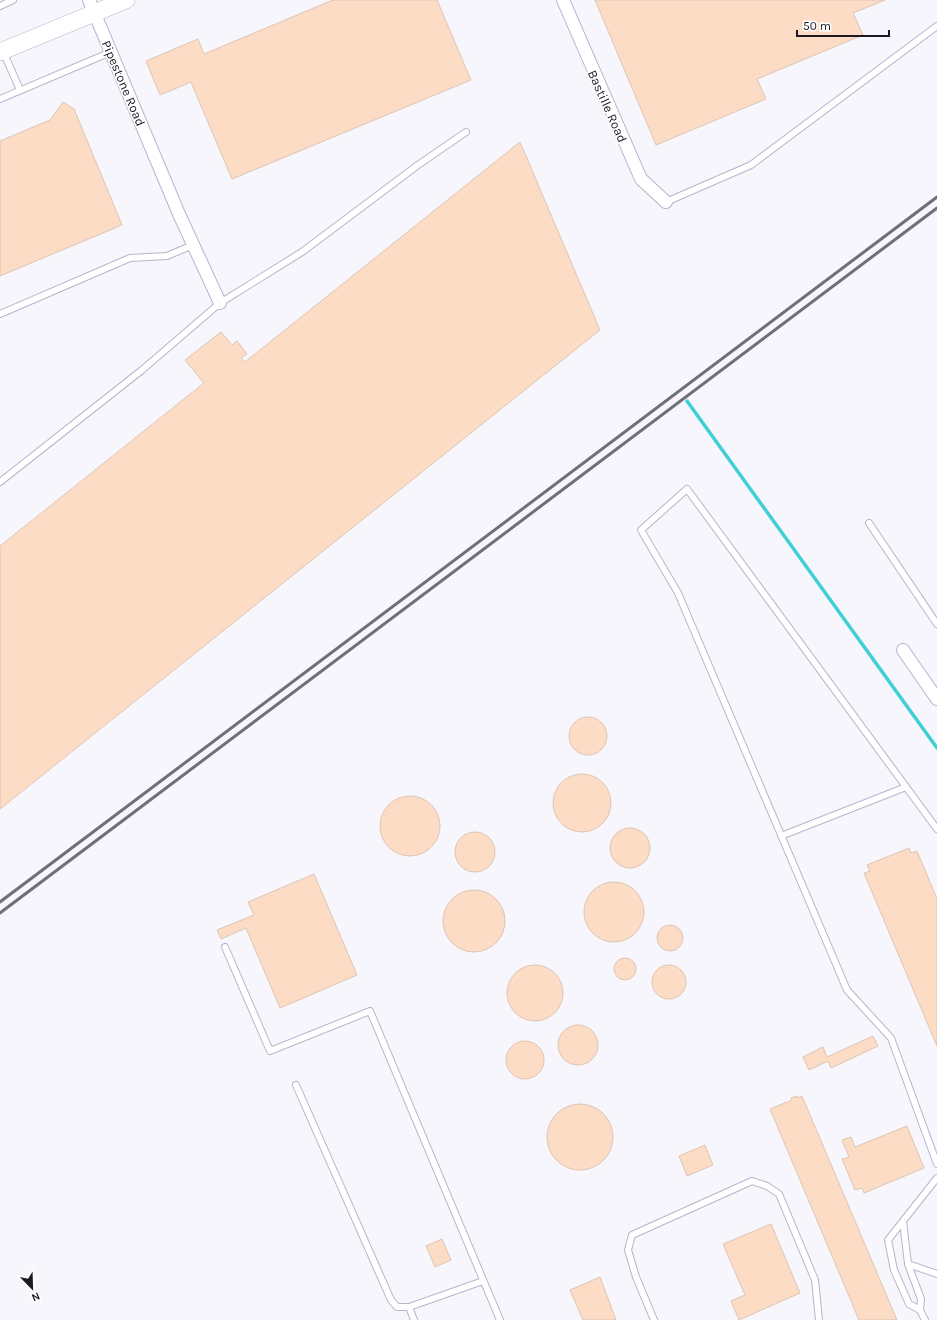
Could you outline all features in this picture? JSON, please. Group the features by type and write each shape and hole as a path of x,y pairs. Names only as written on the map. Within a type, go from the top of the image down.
{"street":[{"path":"1,52 92,6 126,0"},
{"name":"Bastille Road","path":"563,0 641,179 666,202"},
{"name":"Pipestone Road","path":"92,6 158,166 220,303"},
{"path":"903,650 936,693"}],"lane":[{"path":"0,6 14,0"},
{"path":"666,202 751,165 937,26"},
{"path":"1,52 20,90"},
{"path":"0,99 111,52"},
{"path":"0,482 142,370 220,303 302,252 418,165 466,132"},
{"path":"0,314 130,258 167,256 194,245"},
{"path":"937,829 687,489 641,530 678,593 846,990 891,1038 937,1164"},
{"path":"869,523 937,624"},
{"path":"781,836 906,787"},
{"path":"226,947 270,1051 370,1010 500,1320"},
{"path":"296,1085 391,1300 397,1307 409,1307 483,1281"},
{"path":"920,1310 909,1304 894,1270 888,1240 937,1178"},
{"path":"654,1320 636,1278 628,1250 632,1235 752,1181 767,1186 779,1194 815,1280 819,1320"},
{"path":"902,1221 908,1264 921,1299 920,1310 925,1320"},
{"path":"908,1264 937,1274"},
{"path":"409,1307 414,1320"}],"building":[{"path":"333,0 437,0 471,80 232,179 191,82 160,95 146,61 198,39 204,54"},
{"path":"595,0 885,0 853,13 863,35 757,79 766,99 656,145"},
{"path":"63,102 74,109 122,225 0,276 0,141 50,120"},
{"path":"520,142 600,330 0,809 0,546 204,383 185,360 221,332 232,345 237,341 247,354 241,358 245,362"},
{"path":"584,717 592,717 602,722 606,729 606,743 602,750 592,755 584,755 574,750 572,747 569,740 569,732 574,722 577,720"},
{"path":"576,774 588,774 603,782 611,797 611,809 603,824 588,832 576,832 561,824 553,809 553,797 561,782"},
{"path":"404,796 416,796 432,804 438,814 440,826 438,838 432,848 416,856 404,856 388,848 380,832 380,820 388,804"},
{"path":"630,828 638,830 644,834 648,840 650,848 648,856 644,862 638,866 630,868 622,866 616,862 612,856 610,848 612,840 616,834 622,830"},
{"path":"479,832 486,835 492,841 495,852 494,860 486,869 479,872 471,872 464,869 456,860 455,848 458,841 467,833"},
{"path":"909,848 911,853 917,851 937,899 937,1046 864,873 870,871 867,865"},
{"path":"314,874 357,975 280,1008 246,928 221,939 217,930 254,915 248,902"},
{"path":"608,882 620,882 631,887 639,895 644,906 642,924 631,937 620,942 608,942 597,937 589,929 584,918 584,906 589,895 597,887"},
{"path":"474,890 486,892 496,899 503,909 505,921 503,933 496,943 486,950 474,952 462,950 452,943 445,933 443,921 445,909 452,899 462,892"},
{"path":"670,925 679,929 683,938 679,947 670,951 661,947 657,938 661,929"},
{"path":"621,958 629,958 636,965 636,973 629,980 621,980 614,973 614,965"},
{"path":"530,965 540,965 555,973 561,982 563,993 561,1004 555,1013 540,1021 530,1021 519,1016 512,1009 507,998 507,988 512,977 519,970"},
{"path":"666,965 672,965 681,970 685,976 685,988 681,994 672,999 666,999 657,994 652,985 652,979 657,970"},
{"path":"578,1025 586,1027 592,1031 596,1037 598,1045 596,1053 592,1059 586,1063 578,1065 570,1063 564,1059 560,1053 558,1045 560,1037 564,1031 570,1027"},
{"path":"873,1036 878,1046 831,1068 828,1061 809,1070 803,1057 823,1047 827,1057"},
{"path":"521,1041 529,1041 539,1046 543,1053 543,1067 539,1074 529,1079 521,1079 511,1074 509,1071 506,1064 506,1056 511,1046 514,1044"},
{"path":"797,1096 797,1098 802,1096 897,1320 859,1320 770,1109 792,1100 791,1098"},
{"path":"573,1104 587,1104 599,1109 608,1118 613,1130 611,1150 604,1161 587,1170 573,1170 561,1165 552,1156 547,1144 547,1130 552,1118 561,1109"},
{"path":"907,1126 924,1168 864,1193 862,1188 855,1190 842,1159 849,1157 842,1140 851,1137 855,1147"},
{"path":"705,1145 713,1165 687,1176 679,1156"},
{"path":"771,1224 800,1293 739,1320 731,1301 745,1295 723,1244"},
{"path":"442,1239 451,1260 435,1267 426,1246"},
{"path":"600,1277 616,1320 583,1320 570,1290"}],"waterway":[{"path":"687,401 937,748"}],"railway":[{"path":"0,902 937,197"},
{"path":"0,913 937,208"}]}
